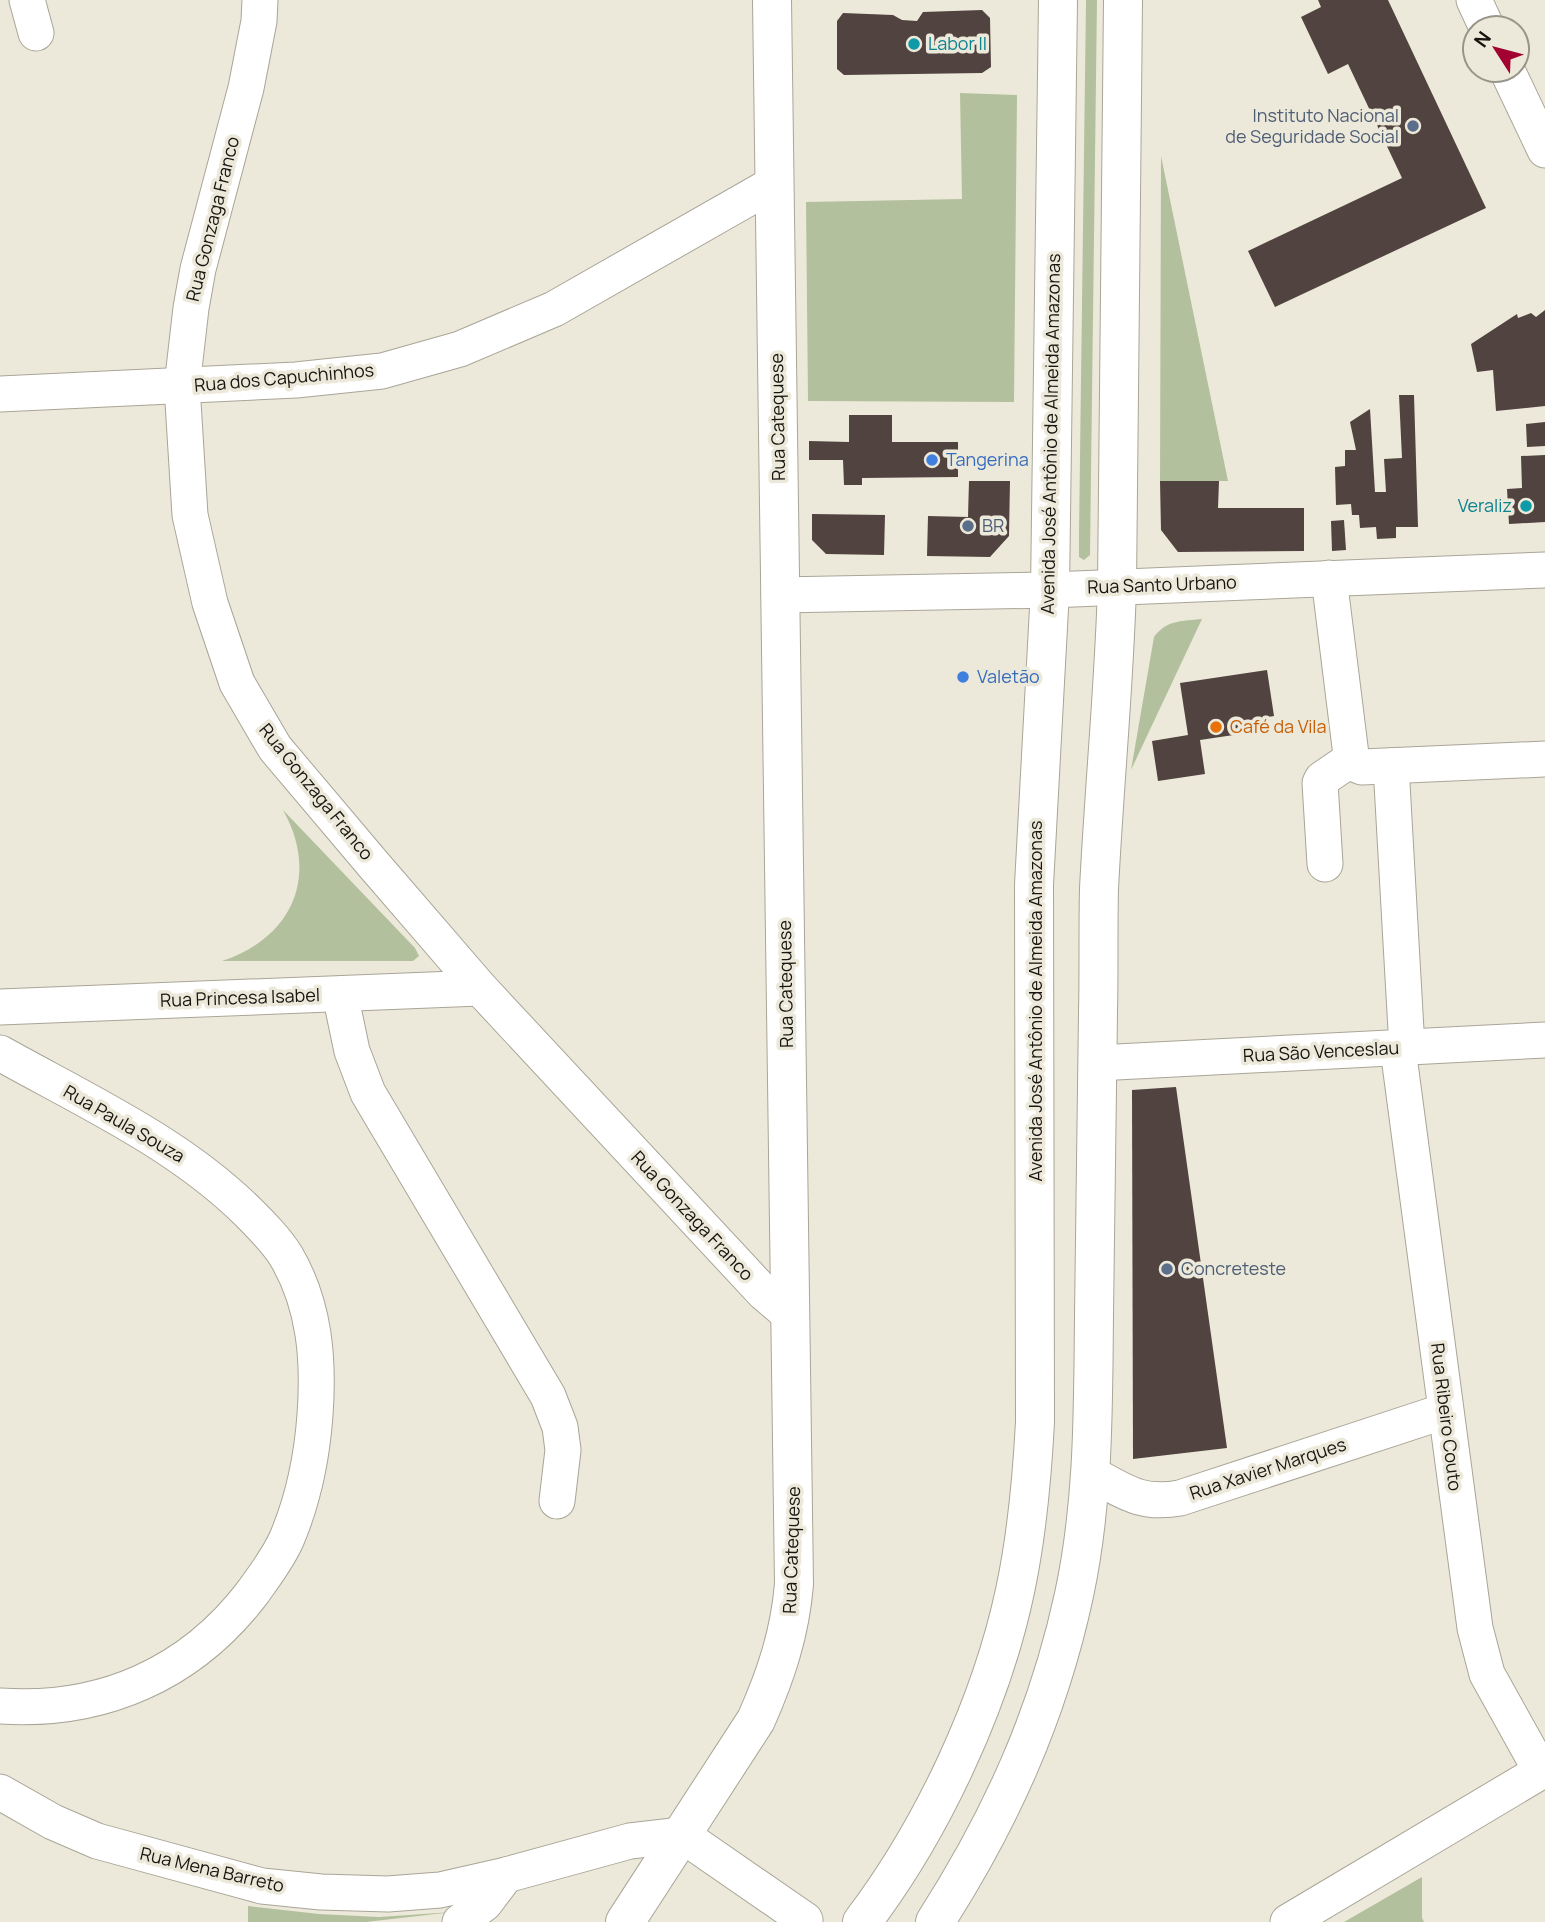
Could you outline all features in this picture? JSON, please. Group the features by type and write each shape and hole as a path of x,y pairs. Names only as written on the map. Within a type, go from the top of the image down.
{"main road":[{"name":"Rua Catequese","path":"625,1922 755,1720 786,1641 791,1614 795,1554 772,0"},
{"name":"Avenida José Antônio de Almeida Amazonas","path":"862,1922 908,1855 935,1807 960,1753 999,1651 1015,1593 1026,1536 1035,1422 1034,886 1050,590 1058,0"},
{"path":"935,1922 964,1877 994,1822 1020,1768 1041,1711 1074,1594 1092,1474 1099,889 1114,674 1117,587 1123,0"}],"street":[{"name":"Rua Gonzaga Franco","path":"260,0 259,21 246,88 198,269 182,386 190,515 208,592 237,683 275,748 480,988 764,1293 791,1316"},
{"path":"1514,84 1545,150"},
{"name":"Rua dos Capuchinhos","path":"0,394 296,380 382,371 460,349 554,309 775,183"},
{"name":"Rua Santo Urbano","path":"779,595 1050,590 1545,569"},
{"path":"1329,578 1350,760"},
{"path":"1350,760 1362,767 1545,759"},
{"path":"1325,864 1320,783 1350,760"},
{"name":"Rua Ribeiro Couto","path":"1391,766 1402,1048 1470,1603 1481,1656 1498,1696 1543,1770"},
{"name":"Rua Princesa Isabel","path":"0,1007 480,988"},
{"path":"340,994 352,1051 368,1093 548,1396 560,1427 563,1450 557,1501"},
{"name":"Rua São Venceslau","path":"1097,1063 1545,1040"},
{"name":"Rua Paula Souza","path":"0,1054 168,1147 226,1191 267,1231 286,1256 309,1310 316,1343 316,1396 307,1468 299,1503 286,1540 268,1572 219,1631 158,1676 119,1692 71,1704 27,1708 0,1706"},
{"name":"Rua Xavier Marques","path":"1092,1474 1146,1500 1164,1501 1445,1411"},
{"path":"1288,1922 1543,1770"},
{"name":"Rua Mena Barreto","path":"0,1792 53,1822 97,1841 262,1886 321,1892 388,1894 440,1890 630,1841 682,1835"},
{"path":"682,1835 805,1920"},
{"path":"460,1922 485,1903 506,1875"}],"green space":[{"path":"1086,0 1097,0 1090,555 1084,560 1079,557 1079,534"},
{"path":"960,93 1017,95 1014,402 808,401 806,202 962,199"},
{"path":"1161,156 1228,481 1160,481"},
{"path":"1202,619 1131,770 1154,637 1169,624"},
{"path":"283,810 415,948 419,956 413,961 222,961 246,951 266,937 282,921 293,902 298,881 299,858 294,834"},
{"path":"1422,1877 1424,1922 1344,1922"},
{"path":"248,1906 379,1917 453,1912 366,1922 248,1922"}],"building":[{"name":"Instituto Nacional de Seguridade Social","path":"1318,0 1388,0 1486,208 1275,307 1248,251 1402,178 1348,64 1328,74 1301,17 1321,7"},
{"name":"Labor II","path":"982,10 990,18 991,67 982,73 844,75 837,69 837,21 843,13 893,15 902,20 917,21 923,12"},
{"path":"1545,310 1545,406 1496,411 1493,370 1477,372 1471,344 1517,314 1518,318 1531,313 1536,317"},
{"path":"1399,395 1414,395 1418,527 1396,527 1396,538 1377,539 1376,527 1360,528 1359,515 1352,515 1351,504 1336,505 1335,467 1345,466 1345,450 1356,450 1350,422 1370,409 1375,492 1386,492 1384,459 1402,458"},
{"path":"849,415 892,415 892,442 958,442 958,477 862,478 862,485 844,485 843,460 809,460 809,441 849,442"},
{"path":"1545,422 1545,446 1527,447 1526,424"},
{"name":"Veraliz","path":"1545,455 1545,522 1509,524 1507,489 1522,488 1521,456"},
{"name":"BR","path":"969,481 1010,481 1009,536 990,557 927,556 928,516 968,517"},
{"path":"1160,481 1219,481 1218,508 1304,508 1304,551 1178,552 1161,530"},
{"path":"812,514 885,515 884,555 826,554 812,540"},
{"path":"1344,520 1346,550 1332,551 1331,521"},
{"name":"Café da Vila","path":"1267,670 1274,716 1245,721 1247,733 1200,740 1205,774 1158,781 1152,741 1188,735 1180,683"},
{"name":"Concreteste","path":"1176,1087 1227,1448 1133,1459 1132,1090"}],"place":[{"name":"Labor II","path":"914,44"},
{"name":"Instituto Nacional de Seguridade Social","path":"1413,126"},
{"name":"Tangerina","path":"932,460"},
{"name":"Veraliz","path":"1526,506"},
{"name":"BR","path":"968,526"},
{"name":"Valetão","path":"963,677"},
{"name":"Café da Vila","path":"1216,727"},
{"name":"Concreteste","path":"1167,1269"}]}
